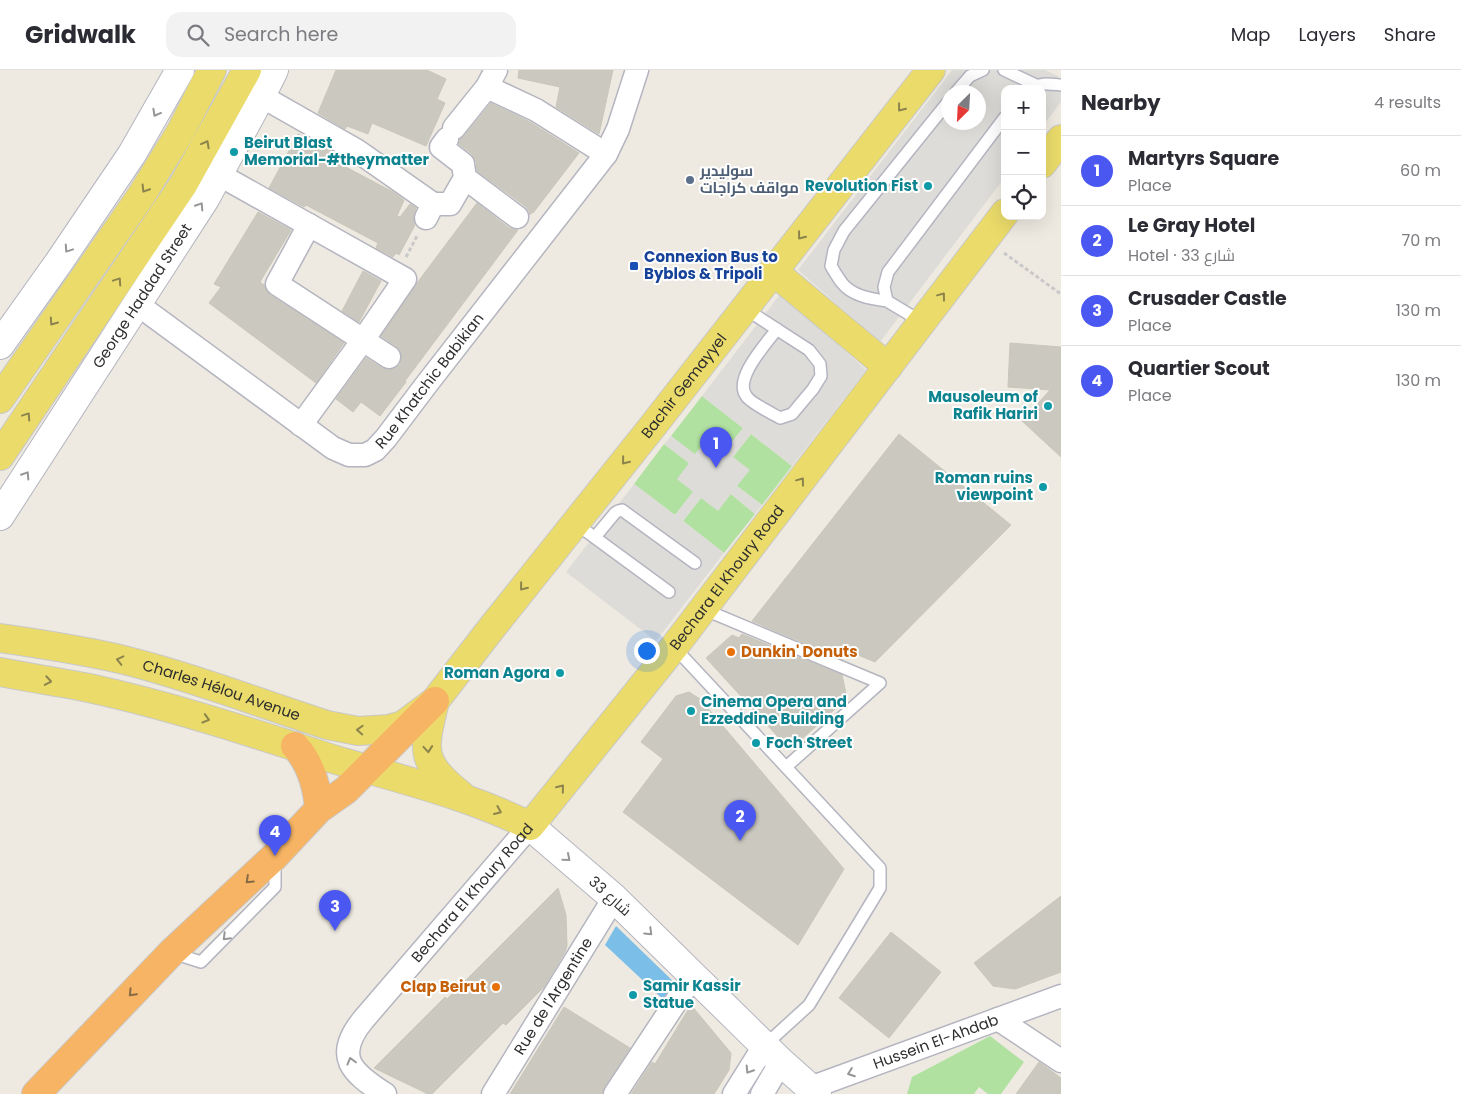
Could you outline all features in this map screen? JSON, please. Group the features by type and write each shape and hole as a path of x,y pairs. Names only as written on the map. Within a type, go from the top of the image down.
{"highway":[{"path":"36,1094 171,953 275,856 319,809 346,790 368,769 435,701"},
{"path":"295,746 304,757 314,778 319,809"}],"main road":[{"path":"0,345 132,154 180,70"},
{"path":"0,399 141,196 181,131 212,70"},
{"name":"George Haddad Street","path":"0,456 183,185 247,70"},
{"name":"George Haddad Street","path":"0,516 205,199 262,96 274,70"},
{"name":"Bachir Gemayyel","path":"435,701 494,625 585,530 744,308 931,70"},
{"path":"1046,159 1061,139"},
{"name":"Bechara El Khoury Road","path":"530,826 674,647 1001,218"},
{"path":"773,272 888,367"},
{"name":"Charles Hélou Avenue","path":"0,638 124,660 344,729 373,731 389,729 403,724 435,701"},
{"name":"Charles Hélou Avenue","path":"0,672 122,696 233,726 368,769"},
{"path":"435,701 426,748 429,758 433,768 440,777 465,799"},
{"name":"شارع 33","path":"368,769 465,799 499,811 530,826 614,898 772,1054 814,1091"}],"street":[{"name":"Rue Khatchic Babikian","path":"137,304 333,448 349,455 365,455 375,450 386,438 606,154 618,129 637,70"},
{"path":"262,96 356,150 430,211 450,204 465,178 463,164 441,147 492,79 536,110 606,154"},
{"path":"218,174 405,280 301,424"},
{"path":"465,178 517,217"},
{"path":"309,225 277,284 389,357"},
{"name":"Bechara El Khoury Road","path":"385,1094 364,1080 353,1069 349,1060 351,1038 363,1020 530,826"},
{"name":"Rue de l'Argentine","path":"492,1094 614,898"},
{"path":"615,1094 693,976"},
{"name":"Hussein El-Ahdab","path":"814,1091 1061,996"},
{"path":"998,1019 1061,1061"},
{"path":"734,1094 772,1054"},
{"path":"762,1094 772,1054"}],"lane":[{"path":"962,85 970,76 983,70"},
{"path":"1004,70 1030,85"},
{"path":"1044,85 1061,85"},
{"path":"922,322 886,301 871,299 843,285 831,266 834,250 844,231 941,111"},
{"path":"886,301 884,287 888,272 1001,122"},
{"path":"744,308 809,350 820,364 821,376 792,414 780,418 746,397 742,384 748,369 776,329"},
{"path":"669,592 585,530 622,510 694,563"},
{"path":"703,609 880,684 786,766"},
{"path":"674,647 880,868 880,888 808,1005 772,1054"}],"path":[{"path":"397,275 430,211"},
{"path":"985,239 1061,294"}],"green space":[{"path":"702,396 743,428 725,451 695,455 671,436"},
{"path":"751,434 792,466 762,505 737,486 733,457"},
{"path":"664,444 689,463 693,492 675,515 634,484"},
{"path":"731,494 755,514 724,553 683,521 701,498"},
{"path":"990,1036 1024,1062 1001,1094 988,1094 979,1087 974,1094 907,1094 912,1077"}],"shaded area":[{"path":"952,70 1045,70 1058,76 1061,102 1046,122 1046,85 1001,85 1001,182 880,342 798,270"},
{"path":"781,293 866,370 792,466 751,434 733,457 750,470 737,486 762,505 755,514 731,494 718,511 701,498 683,521 724,553 656,641 566,572 634,484 675,515 693,492 677,479 689,463 664,444 671,436 695,454 708,439 725,451 743,428 702,396"}],"water":[{"path":"616,926 677,985 667,1003 605,945"}],"building":[{"path":"336,70 427,70 446,79 437,99 445,103 426,146 372,123 368,134 347,126 345,129 318,113"},
{"path":"519,70 613,70 599,134 556,107 560,87 518,78"},
{"path":"491,103 530,122 579,153 530,215 525,206 477,171 476,161 472,154 459,144 460,139"},
{"path":"298,134 333,152 329,158 393,192 404,200 397,216 400,217 410,204 416,208 413,218 415,225 399,255 396,253 393,257 376,248 378,243 269,188"},
{"path":"477,203 509,228 518,230 380,416 361,402 353,412 336,399 366,358 388,370 400,365 402,358 400,351 381,336 417,283"},
{"path":"258,212 291,230 260,282 270,295 344,343 316,383 209,303 221,287 214,284"},
{"path":"363,271 381,281 359,322 342,311"},
{"name":"Mausoleum of Rafik Hariri","path":"1010,343 1061,347 1061,457 1022,421 1050,390 1008,387"},
{"path":"899,434 1011,525 875,662 836,646 838,657 752,621"},
{"path":"742,634 842,675 847,698 790,750 706,658 732,635 739,638"},
{"path":"689,692 700,699 844,869 798,945 623,812 663,759 641,742 676,696"},
{"path":"558,888 566,915 567,946 565,952 544,987 506,1025 503,1023 432,1094 428,1094 374,1068 445,997 447,999"},
{"path":"1061,896 1061,972 1015,989 993,986 974,963"},
{"path":"891,932 941,972 889,1038 839,998"},
{"path":"691,1005 731,1053 729,1070 714,1094 631,1094 652,1062 655,1064"},
{"path":"564,1007 630,1048 604,1087 602,1094 510,1094"},
{"path":"1039,1062 1061,1078 1061,1094 1016,1094"}],"place":[{"name":"Beirut Blast Memorial-#theymatter","path":"234,152"},
{"name":"سوليدير مواقف كراجات","path":"690,180"},
{"name":"Revolution Fist","path":"928,186"},
{"name":"Connexion Bus to Byblos & Tripoli","path":"634,266"},
{"name":"Mausoleum of Rafik Hariri","path":"1048,406"},
{"name":"Martyrs Square","path":"716,468"},
{"name":"Roman ruins viewpoint","path":"1043,487"},
{"name":"Dunkin' Donuts","path":"731,652"},
{"name":"Roman Agora","path":"560,673"},
{"name":"Cinema Opera and Ezzeddine Building","path":"691,711"},
{"name":"Foch Street","path":"756,743"},
{"name":"Le Gray Hotel","path":"740,841"},
{"name":"Quartier Scout","path":"275,856"},
{"name":"Crusader Castle","path":"335,931"},
{"name":"Clap Beirut","path":"496,987"},
{"name":"Samir Kassir Statue","path":"633,995"}]}
